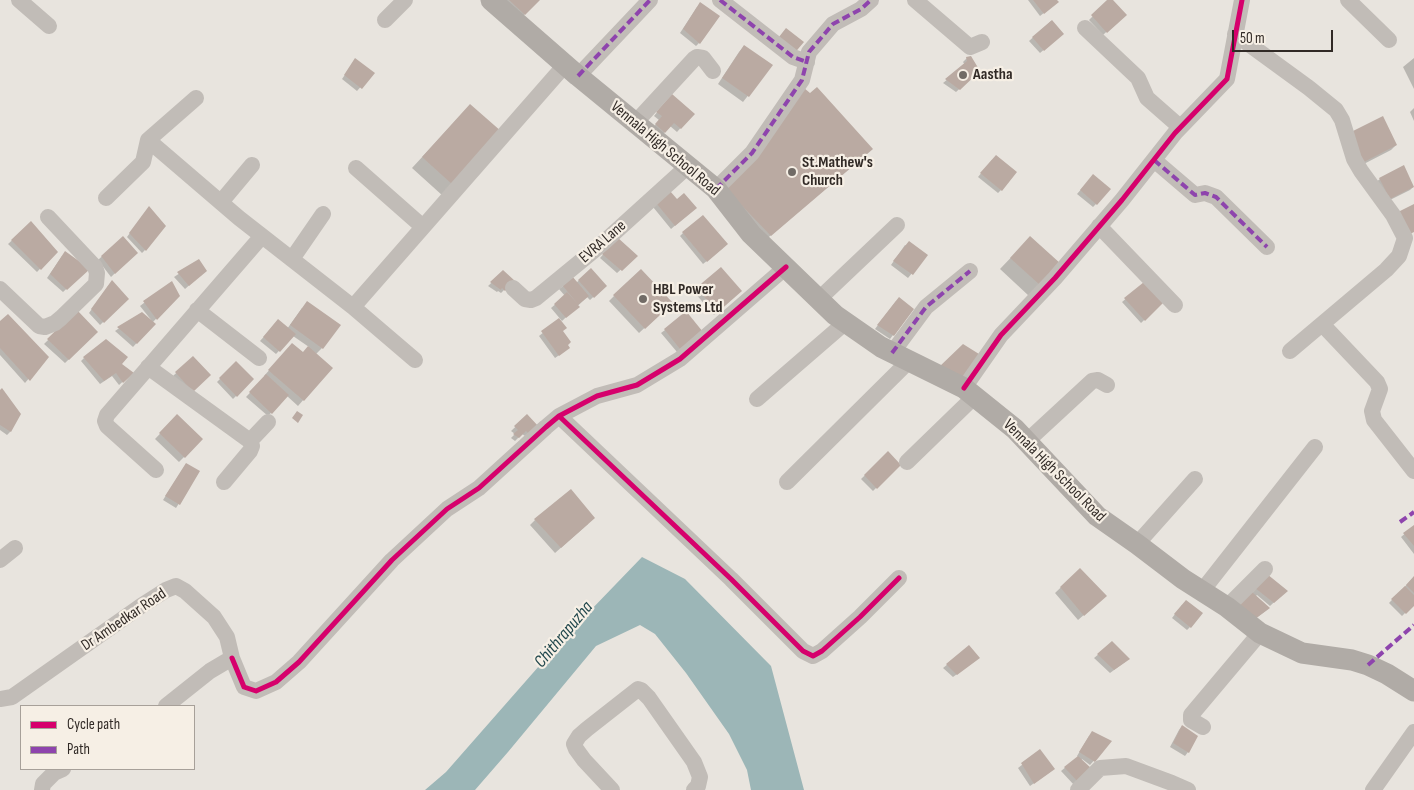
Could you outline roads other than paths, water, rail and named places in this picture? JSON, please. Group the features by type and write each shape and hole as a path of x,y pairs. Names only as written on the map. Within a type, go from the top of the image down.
{"main road":[{"name":"Vennala High School Road","path":"491,0 572,71 716,189 751,234 835,315 881,347 969,393 1015,429 1096,516 1137,544 1183,580 1227,607 1260,633 1302,654 1352,660 1368,665 1387,674 1414,691"}],"street":[{"path":"19,0 48,26"},
{"path":"385,20 405,0"},
{"path":"353,307 423,227 572,71 650,0"},
{"path":"720,0 793,58 807,62"},
{"path":"716,189 752,154 802,80 809,52 833,24 861,9 871,0"},
{"path":"915,0 970,47 982,42"},
{"path":"906,462 969,393 1002,335 1055,278 1122,200 1180,127 1227,79 1242,0"},
{"path":"1348,0 1389,40"},
{"path":"1085,28 1138,78 1147,98 1180,127"},
{"path":"1235,34 1336,110 1344,125 1354,159 1393,215 1406,238 1399,256 1393,263 1290,351"},
{"path":"635,123 697,57 703,58 713,71"},
{"path":"106,198 143,162 148,140 196,98"},
{"path":"148,140 262,236 353,307 415,360"},
{"path":"1154,160 1195,195 1205,193 1216,197 1267,247"},
{"path":"221,202 252,165"},
{"name":"EVRA Lane","path":"513,288 525,299 531,300 536,298 603,243 688,166"},
{"path":"356,168 423,227"},
{"path":"292,259 322,214"},
{"path":"0,289 39,326 45,327 61,318 96,284 97,273 95,267 48,217"},
{"path":"819,299 897,225"},
{"path":"1099,226 1175,305"},
{"path":"156,470 107,426 105,421 107,415 262,236"},
{"path":"167,705 210,671 232,658 244,687 256,691 276,682 299,662 392,560 447,509 479,488 546,426 559,416 597,396 637,386 680,359 786,267"},
{"path":"787,482 900,357 926,307 970,271"},
{"path":"197,310 259,358"},
{"path":"757,398 846,322"},
{"path":"1322,324 1377,382 1380,389 1372,411 1374,420 1414,471"},
{"path":"148,367 250,441 252,446 250,451 224,482"},
{"path":"1026,442 1092,381 1098,380 1107,385"},
{"path":"559,416 731,579 803,651 813,656 822,651 860,617 899,578"},
{"path":"250,441 268,422"},
{"path":"1202,591 1315,447"},
{"path":"1137,544 1195,479"},
{"path":"0,560 14,548"},
{"path":"1227,607 1265,569"},
{"name":"Dr Ambedkar Road","path":"0,699 12,697 141,606 176,586 185,591 214,617 227,637 232,658"},
{"path":"1202,727 1191,720 1191,715 1260,633"},
{"path":"612,790 584,760 574,744 587,728 638,689 642,690 649,698 694,762 700,777 698,786 694,790"},
{"path":"1372,790 1414,732"},
{"path":"1078,790 1100,768 1126,766 1172,782 1188,790"},
{"path":"42,790 44,784 54,773 60,770"}],"water":[{"path":"642,557 685,579 771,666 804,790 751,790 747,770 729,734 686,673 655,634 640,625 596,646 475,790 425,790 446,772 561,641"}],"place":[{"name":"Aastha","path":"963,75"},
{"name":"St.Mathew's Church","path":"792,172"},
{"name":"HBL Power Systems Ltd","path":"643,299"}],"water label":[{"name":"Chithrapuzha","path":"564,635"}]}
